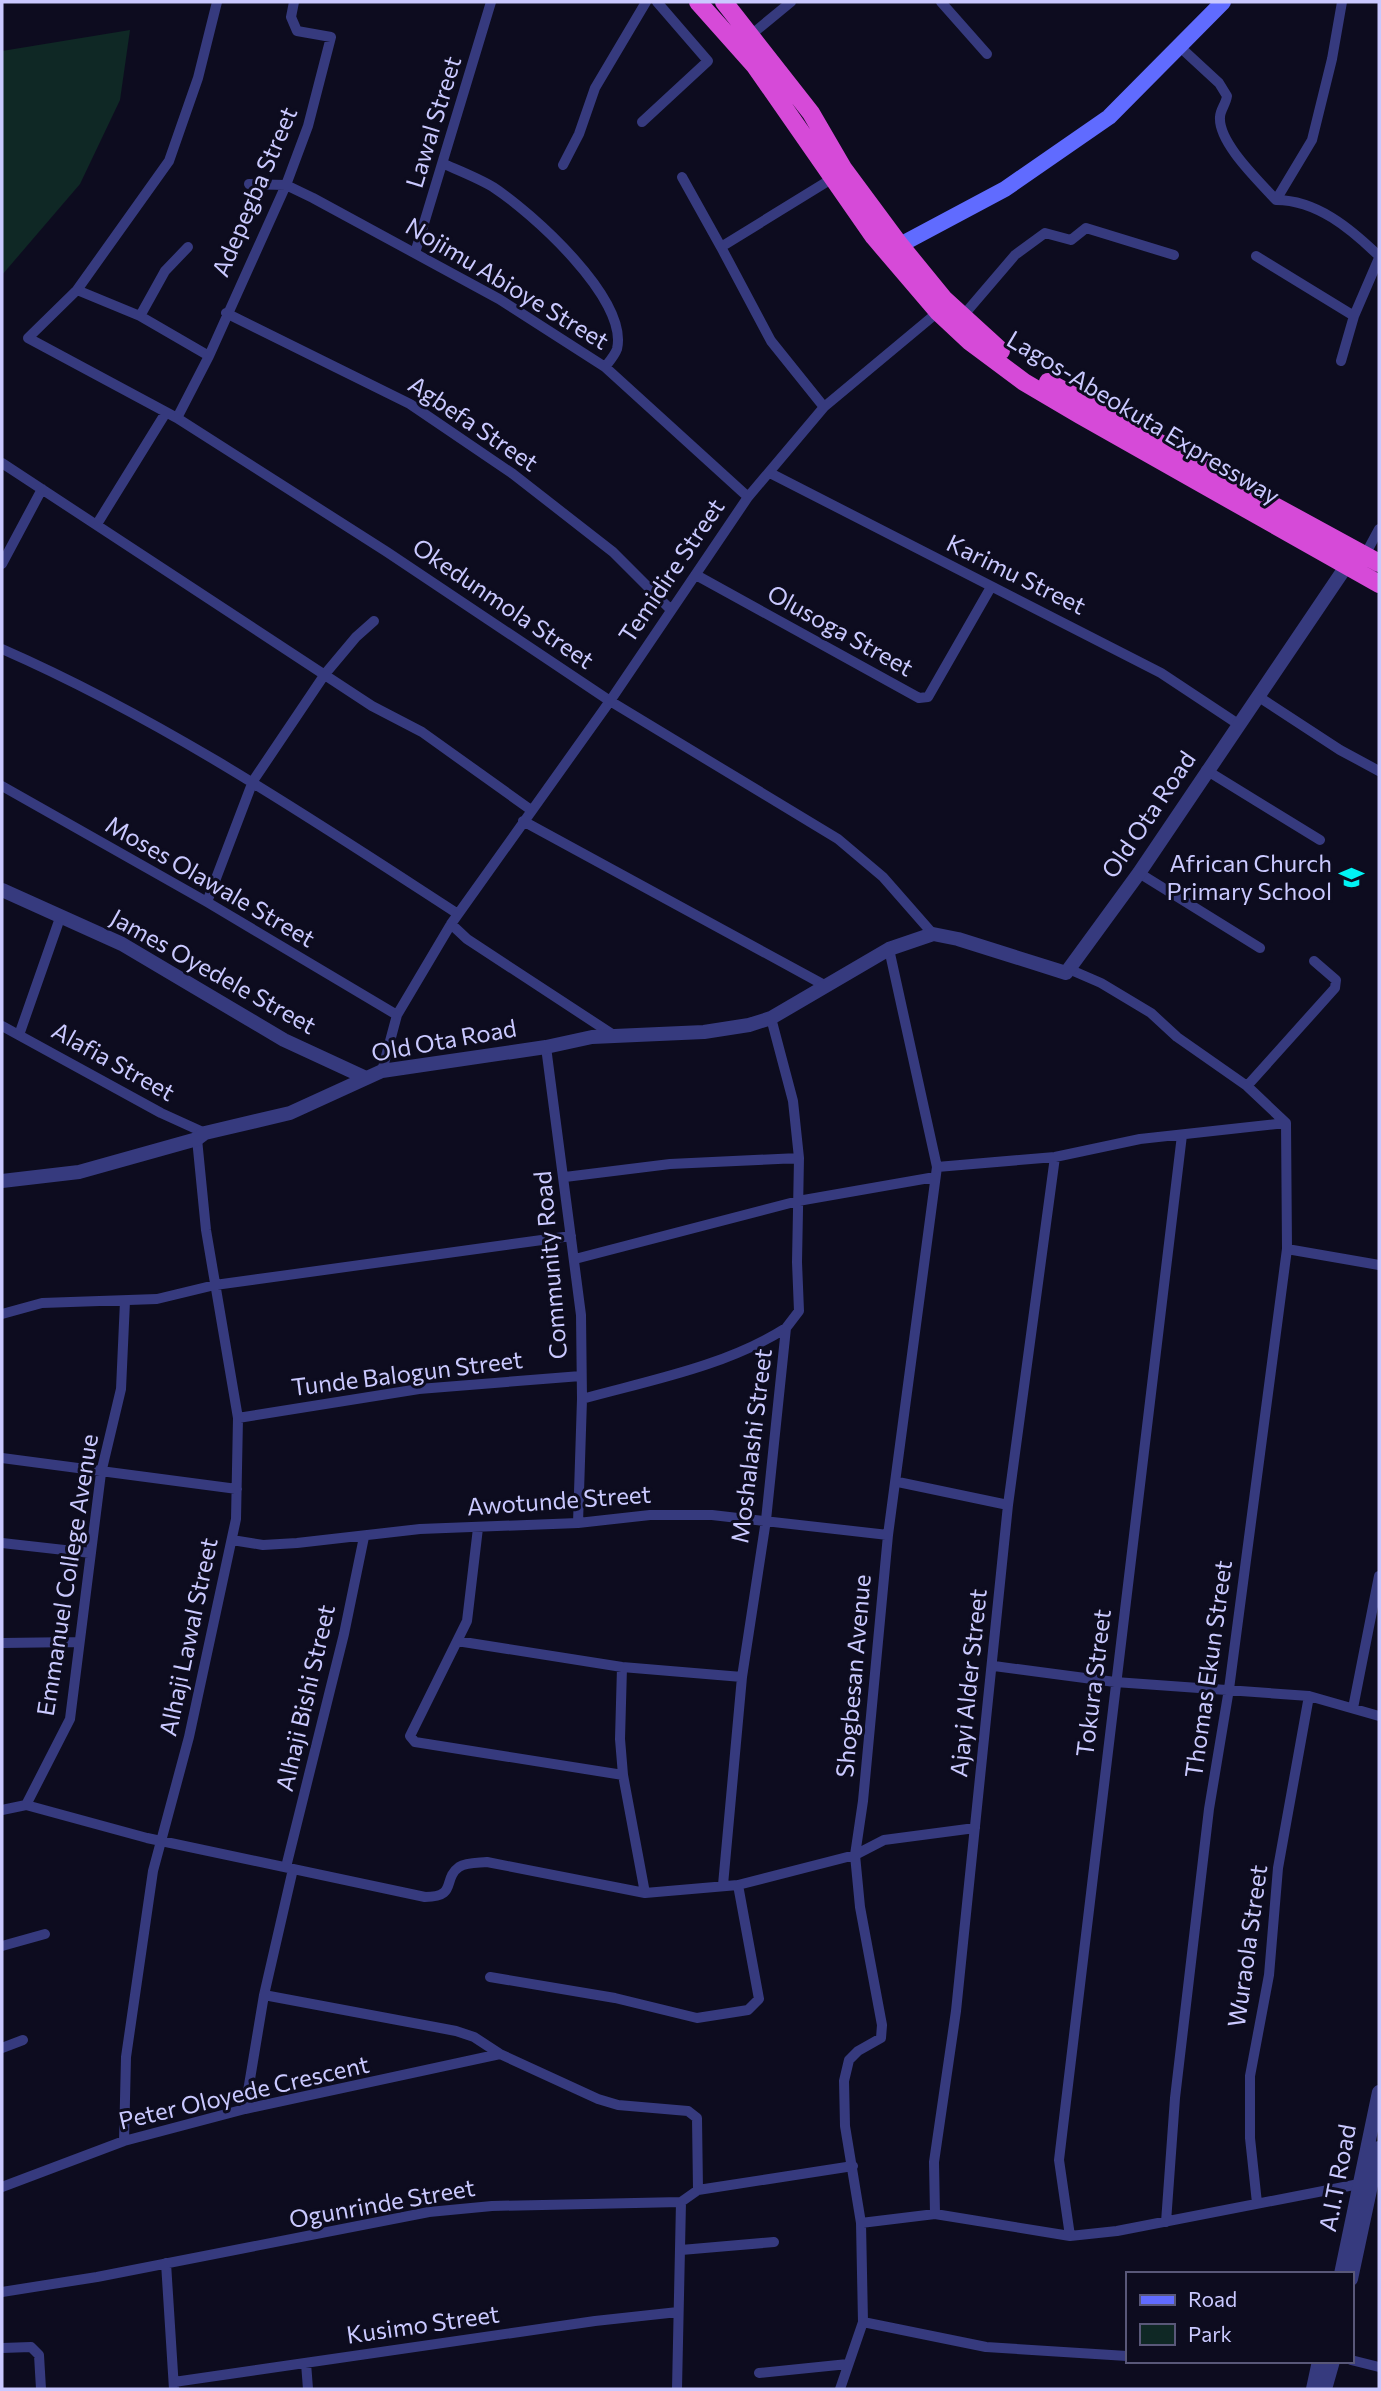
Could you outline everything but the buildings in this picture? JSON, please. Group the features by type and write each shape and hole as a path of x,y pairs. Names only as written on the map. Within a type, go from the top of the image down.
{"highway":[{"name":"Lagos-Abeokuta Expressway","path":"698,2 755,66 874,237 938,312 969,341 1024,382 1379,584"},
{"name":"Lagos-Abeokuta Expressway","path":"724,2 752,34 811,113 844,168 900,245 962,317 1009,357 1046,382 1231,485 1372,559"}],"main road":[{"path":"900,245 1005,190 1110,117 1223,2"}],"street":[{"path":"209,356 141,316 77,290 169,161 198,78 217,2"},
{"name":"Adepegba Street","path":"177,418 209,356 226,313 286,186 308,126 331,37 324,33 297,31 292,26 294,2"},
{"name":"Lawal Street","path":"415,253 491,2"},
{"path":"563,165 579,134 595,88 646,2"},
{"path":"642,122 708,61 657,2"},
{"path":"752,34 791,2"},
{"path":"941,2 988,54"},
{"path":"1276,200 1312,140 1332,59 1342,2"},
{"path":"1180,47 1219,83 1227,96 1219,115 1221,126 1231,146 1276,200"},
{"path":"444,164 493,187 567,247 585,269 617,331 617,350 605,367"},
{"path":"682,177 771,341 824,407"},
{"path":"721,247 833,178"},
{"name":"Nojimu Abioye Street","path":"249,184 286,186 415,253 541,325 605,367 748,497"},
{"path":"1276,200 1290,200 1340,222 1379,257 1354,316 1340,361"},
{"path":"962,317 1015,255 1045,233 1071,240 1086,228 1174,255"},
{"path":"141,316 165,271 188,247"},
{"path":"1256,256 1354,316"},
{"name":"Okedunmola Street","path":"77,290 28,338 165,414 177,418 387,552 610,701 838,839 883,877 933,934"},
{"name":"Temidire Street","path":"382,1071 397,1015 451,924 610,701 748,497 824,407 938,312"},
{"name":"Agbefa Street","path":"226,313 410,404 513,474 613,552 670,609"},
{"path":"97,524 165,414"},
{"path":"2,463 97,524 226,613 372,706 422,732 531,810"},
{"name":"Karimu Street","path":"770,473 1161,673 1238,724"},
{"path":"2,564 42,489"},
{"path":"1372,559 1379,529"},
{"name":"Old Ota Road","path":"1071,970 1347,565"},
{"name":"Olusoga Street","path":"696,575 919,698 928,697 991,587"},
{"path":"207,902 253,781 325,674 356,637 374,621"},
{"path":"2,649 64,677 184,740 253,781 458,914"},
{"path":"1259,697 1340,750 1379,771"},
{"path":"1206,770 1320,840"},
{"name":"Moses Olawale Street","path":"2,786 207,902 397,1015"},
{"path":"523,821 826,985"},
{"path":"1139,873 1260,948"},
{"name":"James Oyedele Street","path":"2,890 122,944 284,1040 364,1077"},
{"path":"19,1035 60,918"},
{"path":"451,924 467,939 615,1036"},
{"path":"933,934 958,939 1061,971 1071,970 1101,983 1151,1013 1177,1037 1247,1086 1286,1122"},
{"name":"Old Ota Road","path":"6,1178 79,1172 290,1113 382,1071 546,1047 592,1037 722,1030 771,1018 889,949 933,934"},
{"name":"Shogbesan Avenue","path":"839,2389 863,2322 861,2223 845,2126 844,2081 849,2060 858,2051 881,2038 882,2025 860,1907 855,1855 863,1801 888,1535 898,1482 936,1172 889,949"},
{"path":"1247,1086 1335,988 1336,980 1314,961"},
{"name":"Moshalashi Street","path":"723,1885 742,1677 766,1520 786,1328 799,1311 799,1158 793,1101 771,1018"},
{"name":"Alafia Street","path":"2,1026 201,1136"},
{"name":"Community Road","path":"546,1047 581,1315 582,1399 578,1523"},
{"path":"575,1259 798,1201 936,1172 1055,1157 1140,1139 1286,1122"},
{"name":"Thomas Ekun Street","path":"1166,2222 1175,2098 1209,1809 1229,1689 1287,1249 1286,1122"},
{"name":"Tokura Street","path":"1070,2236 1059,2160 1182,1135"},
{"name":"Alhaji Lawal Street","path":"124,2141 126,2057 138,1958 159,1840 189,1737 232,1540 237,1489 238,1418 215,1285 201,1136"},
{"name":"Ajayi Alder Street","path":"935,2214 934,2162 956,2011 1009,1506 1055,1157"},
{"path":"565,1177 670,1164 799,1158"},
{"path":"2,1314 42,1303 157,1299 215,1285 572,1236"},
{"path":"1287,1249 1379,1265"},
{"name":"Emmanuel College Avenue","path":"26,1805 70,1719 101,1473 121,1389 125,1301"},
{"path":"582,1399 695,1368 766,1341 786,1328"},
{"name":"Tunde Balogun Street","path":"238,1418 419,1389 581,1376"},
{"path":"2,1458 237,1489"},
{"path":"898,1482 1009,1506"},
{"name":"Awotunde Street","path":"232,1540 263,1545 364,1537 420,1529 578,1523 650,1515 766,1520 888,1535"},
{"path":"478,1528 471,1608 457,1641 411,1729 410,1736 415,1742 623,1775"},
{"name":"Alhaji Bishi Street","path":"245,2109 264,1995 290,1868 364,1537"},
{"path":"2,1543 91,1553"},
{"path":"1353,1708 1379,1576"},
{"path":"457,1641 622,1667 742,1677"},
{"path":"2,1643 78,1642"},
{"path":"994,1666 1115,1682 1309,1696 1379,1716"},
{"path":"622,1667 620,1739 623,1775 645,1893"},
{"name":"Wuraola Street","path":"1257,2203 1250,2138 1250,2076 1269,1975 1279,1868 1309,1696"},
{"path":"2,1810 26,1805 159,1840 438,1897 449,1887 460,1866 487,1862 645,1893 738,1885 855,1855 884,1840 975,1828"},
{"path":"490,1977 615,1998 697,2018 748,2010 756,2006 759,1999 738,1885"},
{"path":"2,1946 45,1934"},
{"path":"264,1995 456,2031 474,2037 500,2054 598,2099 618,2105 694,2114 698,2123 698,2190"},
{"path":"2,2048 23,2040"},
{"name":"Peter Oloyede Crescent","path":"2,2187 124,2141 245,2109 500,2054"},
{"name":"A.I.T Road","path":"1342,2272 1379,2092"},
{"name":"A.I.T Road","path":"1353,2272 1379,2148"},
{"path":"677,2389 681,2202 698,2190 853,2166"},
{"path":"861,2223 935,2214 1070,2236 1166,2222 1359,2184"},
{"name":"Ogunrinde Street","path":"2,2292 429,2212 492,2206 681,2202"},
{"path":"681,2250 774,2242"},
{"path":"166,2263 174,2386"},
{"name":"Kusimo Street","path":"174,2386 306,2363 595,2321 678,2312"},
{"path":"863,2322 986,2347 1126,2356"},
{"path":"2,2348 31,2347 39,2355 41,2389"},
{"path":"1353,2360 1379,2367"},
{"path":"306,2363 308,2389"},
{"path":"1313,2389 1319,2363"},
{"path":"1325,2389 1332,2363"},
{"path":"759,2372 848,2364"}],"green space":[{"path":"130,30 120,100 80,184 2,275 2,51"}],"place":[{"name":"African Church Primary School","path":"1352,878"}]}
